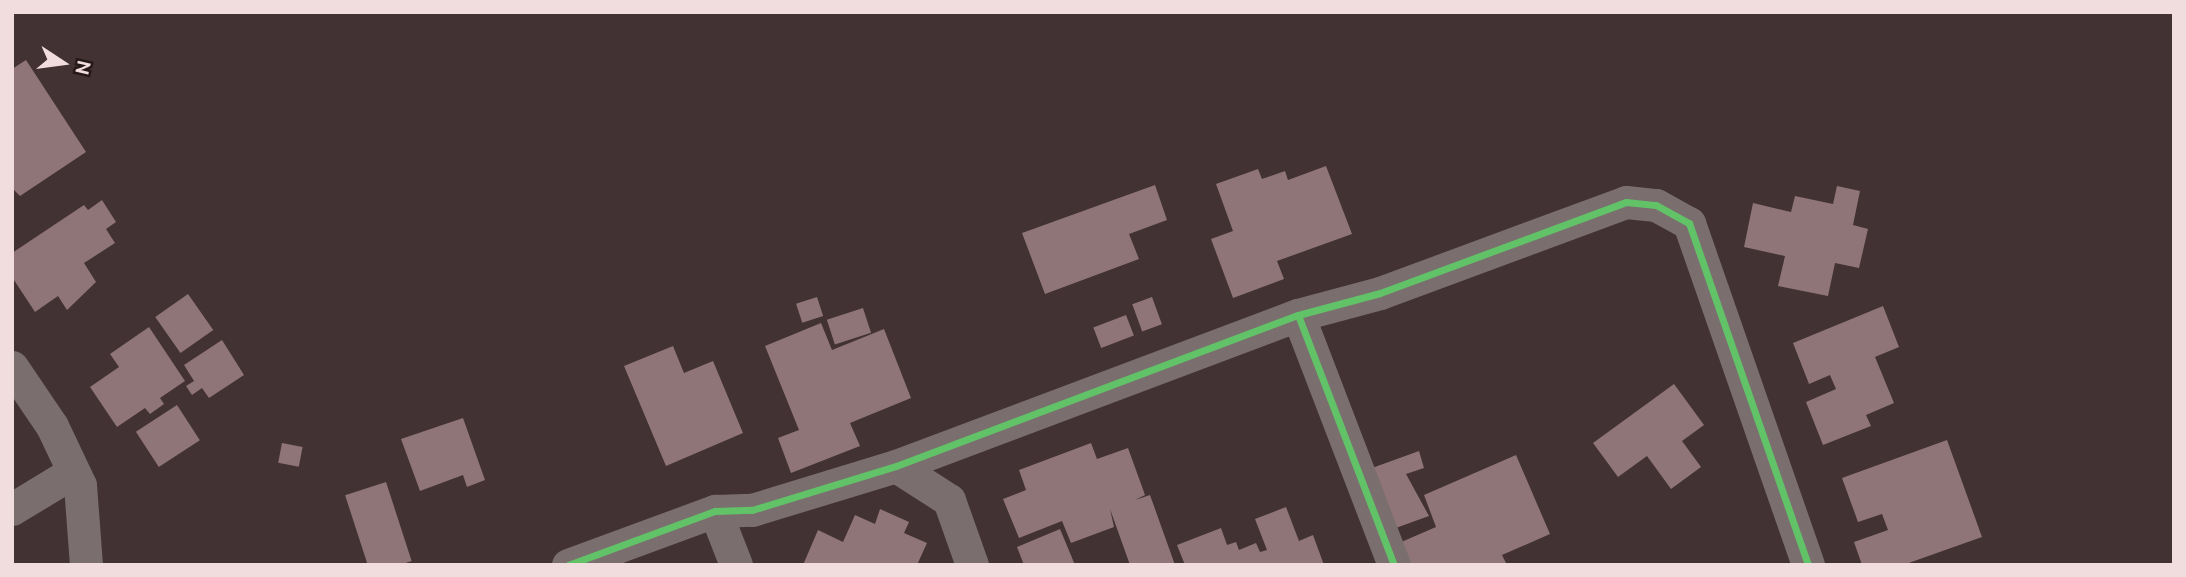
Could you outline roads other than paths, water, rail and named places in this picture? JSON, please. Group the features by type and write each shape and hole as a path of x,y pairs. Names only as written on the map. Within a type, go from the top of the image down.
{"street":[{"path":"568,565 715,511 752,510 896,466 1298,315 1380,293 1626,202 1656,205 1689,223 1808,565"},
{"path":"1298,315 1394,565"},
{"path":"12,367 74,472 88,525 86,565"},
{"path":"896,466 949,500 972,565"},
{"path":"12,509 74,472"},
{"path":"715,511 736,565"}]}
